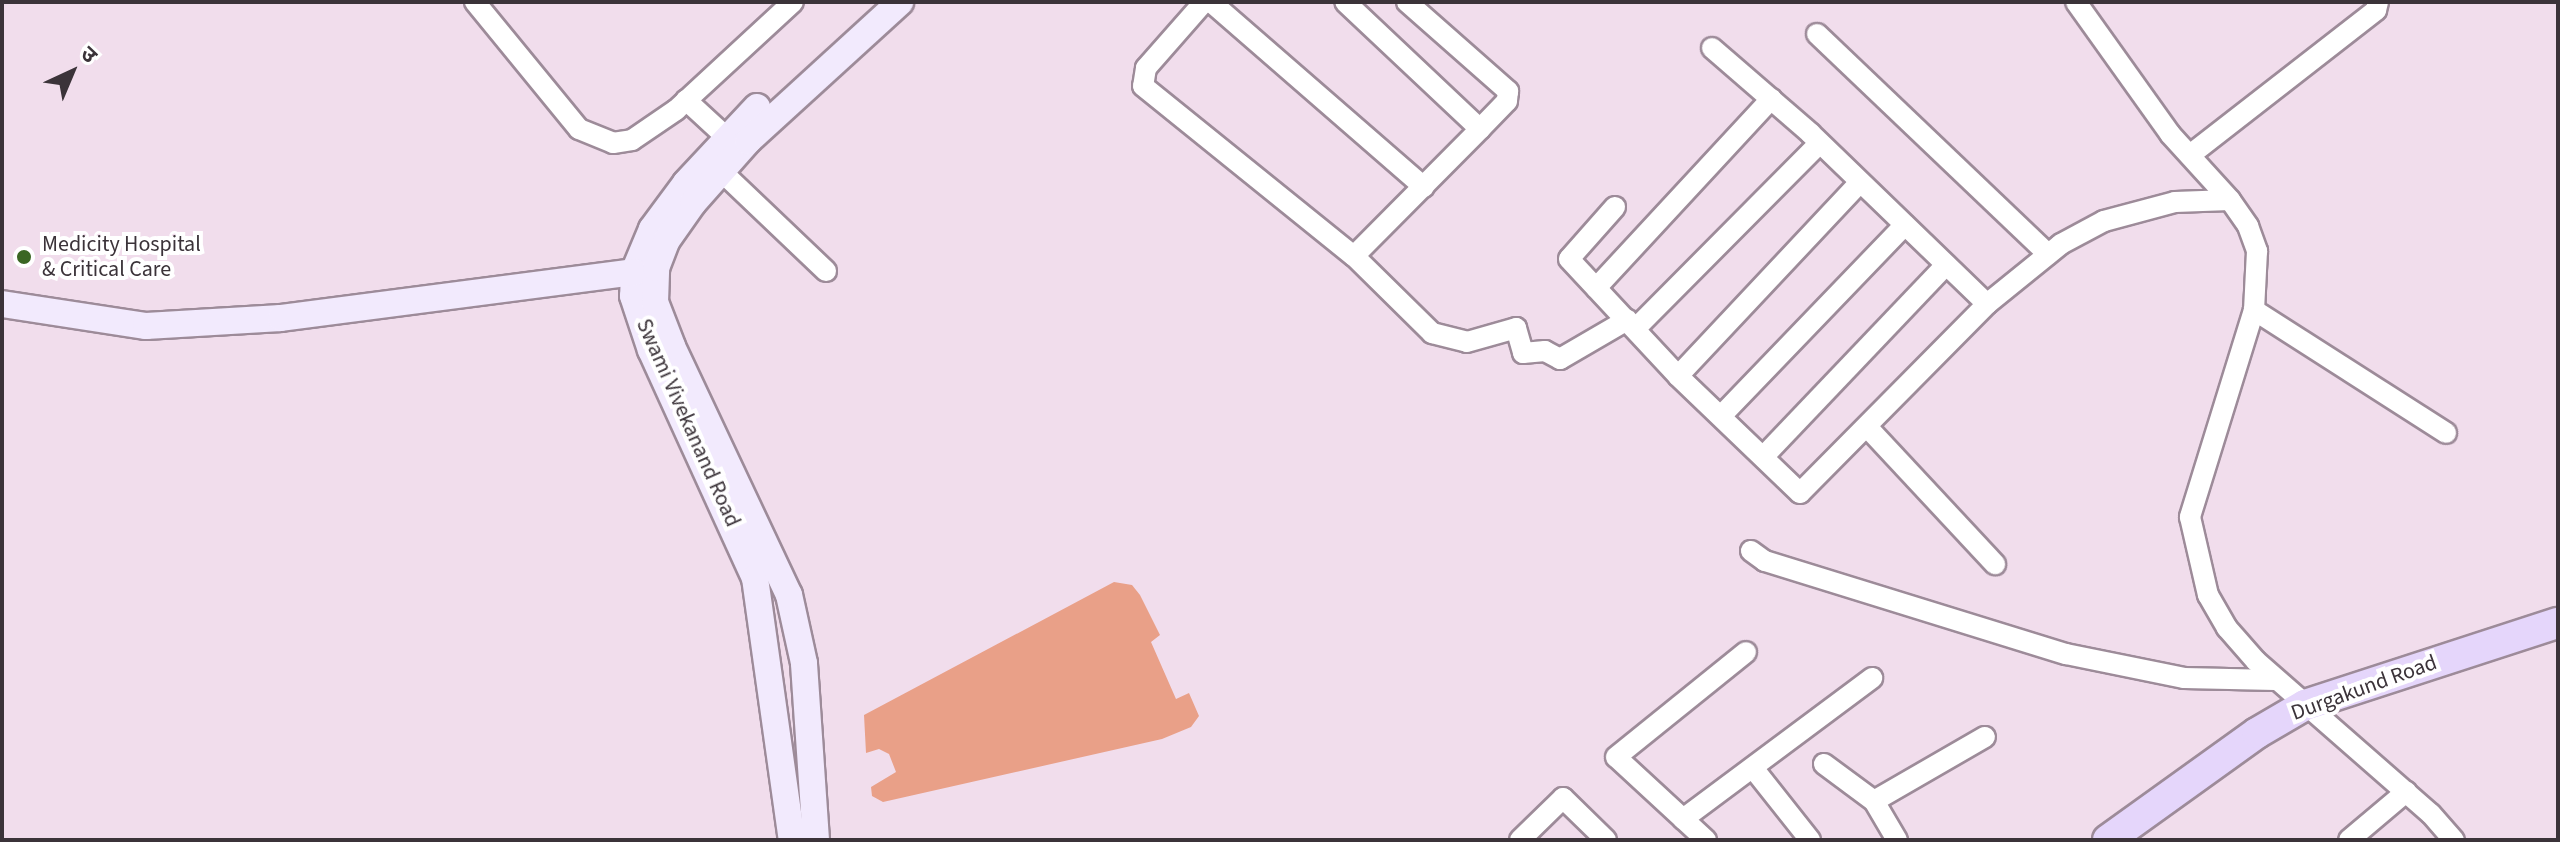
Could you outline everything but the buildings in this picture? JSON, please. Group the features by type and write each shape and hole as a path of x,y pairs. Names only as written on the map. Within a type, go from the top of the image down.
{"main road":[{"name":"Durgakund Road","path":"2108,840 2257,733 2305,705 2558,623"}],"street":[{"path":"475,2 579,129 594,138 632,140 686,100 793,2"},
{"name":"Swami Vivekanand Road","path":"792,840 755,578 641,327 633,296 634,272 652,229 877,2"},
{"name":"Swami Vivekanand Road","path":"816,840 804,663 789,595 655,302 656,268 667,240 721,171 733,144 900,2"},
{"path":"1204,2 1146,68 1143,86 1354,256 1432,333 1467,342 1516,328 1523,353 1545,351 1560,359 1631,325 1820,143"},
{"path":"1211,2 1424,187"},
{"path":"1345,2 1480,129"},
{"path":"1354,256 1507,101 1508,91 1407,2"},
{"path":"2076,2 2134,87 2230,200 2248,226 2257,251 2254,310 2196,483 2190,517 2208,595 2227,628 2275,680 2406,792 2454,840"},
{"path":"2190,155 2376,10 2378,2"},
{"path":"1817,34 2048,254"},
{"path":"1712,48 1820,143 1987,304"},
{"path":"1596,288 1771,99"},
{"path":"686,100 733,144"},
{"path":"721,171 826,271"},
{"path":"1678,376 1860,182"},
{"path":"1615,207 1569,259 1678,376 1800,493 1869,429 1987,304 2048,254 2104,221 2135,210 2230,200"},
{"path":"1721,416 1905,225"},
{"path":"1764,456 1946,265"},
{"path":"2,304 146,326 295,316 634,272"},
{"path":"2254,310 2446,433"},
{"path":"1869,429 1995,564"},
{"path":"1751,551 1765,561 2066,654 2184,678 2275,680"},
{"path":"1706,840 1616,757 1746,652"},
{"path":"1683,819 1872,678"},
{"path":"1874,801 1985,737"},
{"path":"1824,764 1874,801 1897,840"},
{"path":"1753,768 1810,840"},
{"path":"2349,840 2406,792"},
{"path":"1520,840 1563,798 1606,840"}],"shaded area":[{"path":"1114,582 1132,585 1140,595 1160,635 1151,642 1176,699 1189,693 1199,716 1191,727 1162,739 883,802 872,796 871,787 896,772 889,754 879,749 866,753 864,715"}],"place":[{"name":"Medicity Hospital & Critical Care","path":"24,257"}]}
